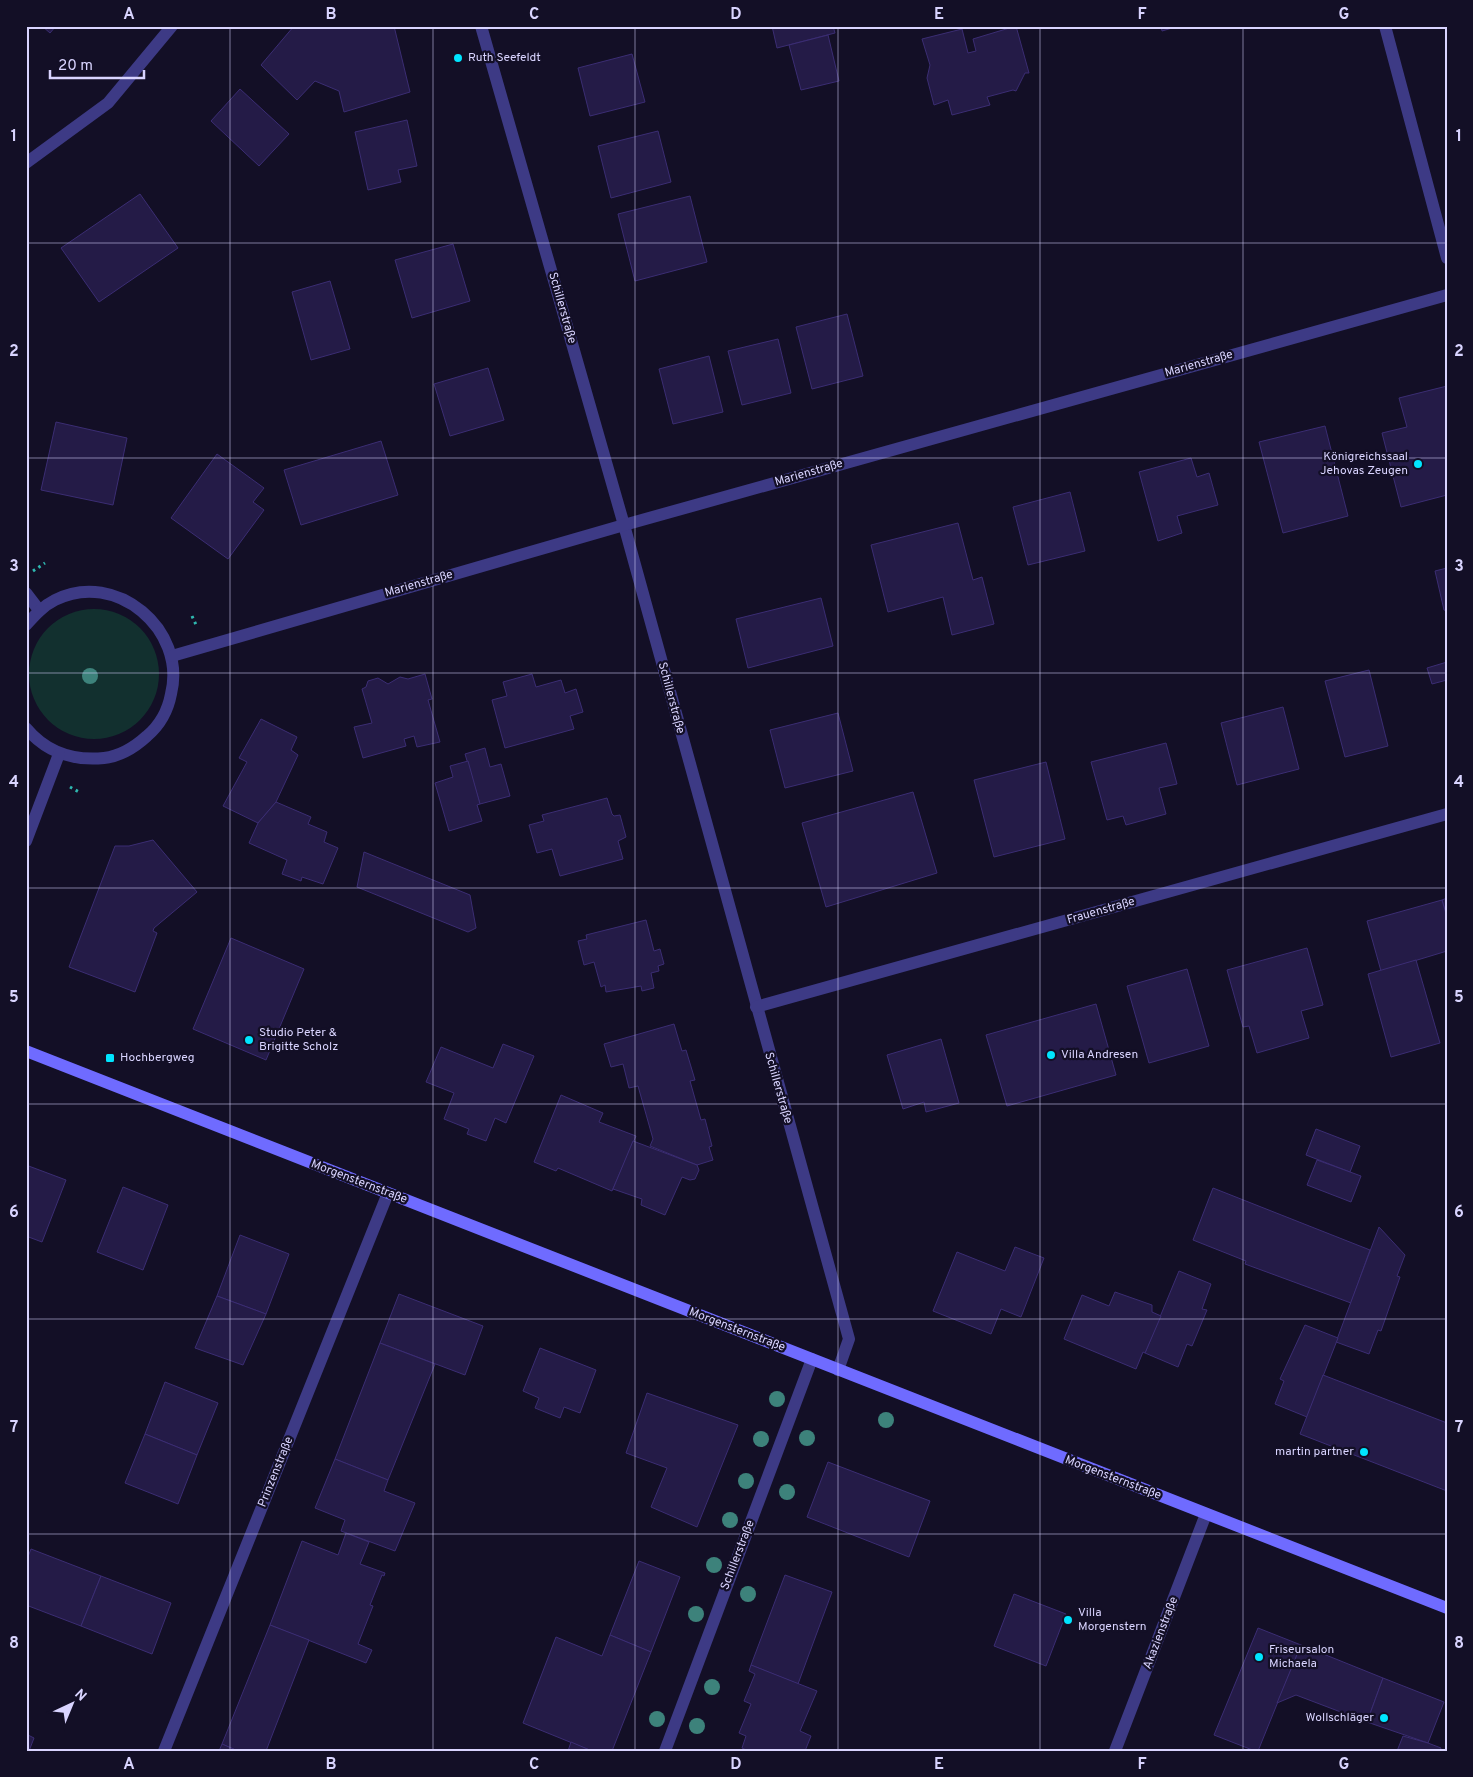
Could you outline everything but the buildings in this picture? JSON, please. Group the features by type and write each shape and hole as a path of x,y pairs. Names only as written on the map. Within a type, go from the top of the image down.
{"main road":[{"name":"Morgensternstraße","path":"26,1051 1447,1608"}],"street":[{"path":"26,163 108,103 172,26"},
{"name":"Schillerstraße","path":"480,26 624,525 849,1339 838,1370"},
{"path":"1384,26 1447,258"},
{"name":"Marienstraße","path":"172,656 624,525 1447,295"},
{"path":"26,624 39,610 56,599 80,592 104,593 127,600 148,614 163,634 172,656 174,682 168,708 154,730 135,747 111,757 85,760 59,754 35,738 26,728"},
{"path":"26,593 39,610"},
{"path":"26,841 59,754"},
{"name":"Frauenstraße","path":"756,1007 1447,814"},
{"name":"Prinzenstraße","path":"164,1751 388,1193"},
{"name":"Schillerstraße","path":"665,1751 812,1359"},
{"name":"Akazienstraße","path":"1115,1751 1206,1514"}],"path":[{"path":"30,573 44,564"},
{"path":"192,616 198,629"},
{"path":"67,786 79,792"}],"green space":[{"path":"94,609 119,614 140,628 154,649 159,674 154,699 140,720 119,734 94,739 69,734 48,720 34,699 29,674 34,649 48,628 69,614"}],"place":[{"name":"Ruth Seefeldt","path":"458,58"},
{"name":"Königreichssaal Jehovas Zeugen","path":"1418,464"},
{"name":"Studio Peter & Brigitte Scholz","path":"249,1040"},
{"name":"Villa Andresen","path":"1051,1055"},
{"name":"Hochbergweg","path":"110,1058"},
{"name":"martin partner","path":"1364,1452"},
{"name":"Villa Morgenstern","path":"1068,1620"},
{"name":"Friseursalon Michaela","path":"1259,1657"},
{"name":"Wollschläger","path":"1384,1718"}]}
